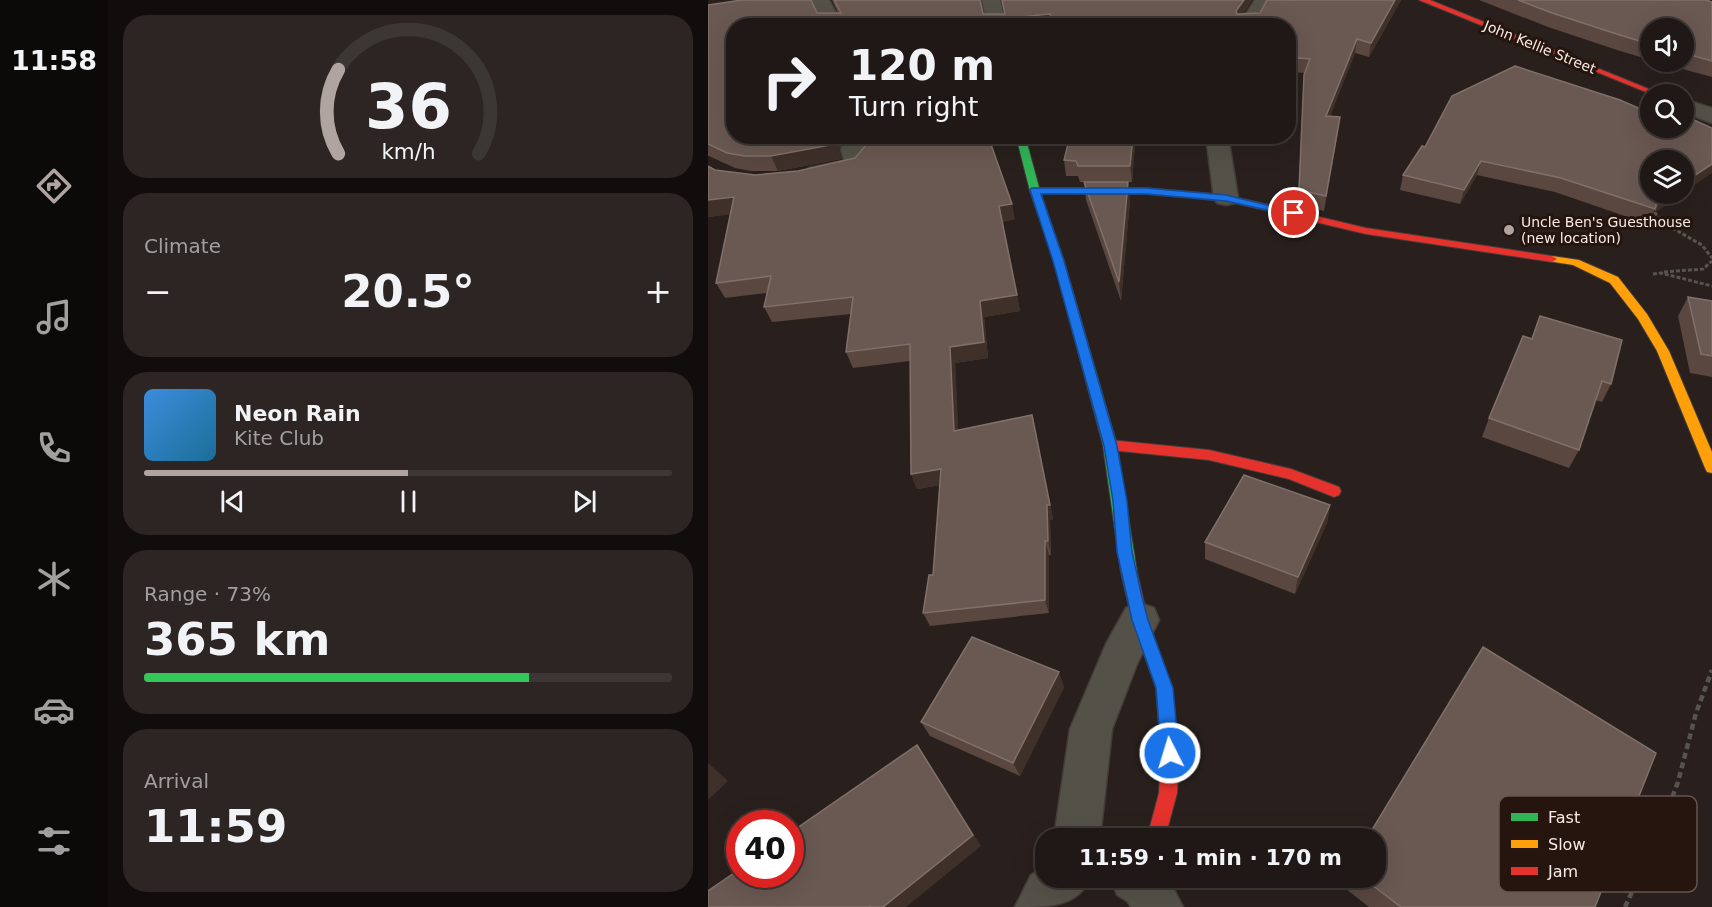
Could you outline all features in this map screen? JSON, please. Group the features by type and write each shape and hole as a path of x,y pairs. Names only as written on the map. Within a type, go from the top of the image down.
{"street":[{"path":"820,0 830,18"},
{"path":"991,0 995,18"},
{"path":"1253,18 1264,0"},
{"name":"John Kellie Street","path":"1423,0 1640,87"},
{"path":"1694,110 1712,117"},
{"path":"792,178 852,166 857,159 853,150 854,144"},
{"path":"1022,144 1059,261 1110,446 1120,501 1124,552 1140,620 1164,688 1170,753 1168,793 1159,828"},
{"path":"1218,144 1226,198"},
{"path":"1035,190 1146,191 1226,198 1366,231 1575,261 1614,280 1643,316 1663,351 1712,468"},
{"path":"1110,446 1209,455 1291,474 1334,491"},
{"path":"1078,828 1090,729 1120,657 1140,620"},
{"path":"1039,907 1048,892 1053,888"}],"path":[{"path":"1614,280 1703,268 1712,259 1702,245 1666,225 1648,206"},
{"path":"1661,273 1712,286"},
{"path":"1673,796 1696,713 1712,670"},
{"path":"1625,907 1632,892"}],"building":[{"path":"742,0 811,0 817,13 841,13 834,0 980,0 983,14 1005,14 1002,0 1244,0 1236,11 1237,14 1260,13 1267,0 1395,0 1371,43 1357,39 1326,116 1340,117 1326,196 1299,190 1304,75 1310,59 1296,58 1296,18 1051,18 1050,14 1012,18 726,18 726,144 836,144 771,156 744,156 727,153 708,144 708,5"},
{"path":"1518,0 1706,0 1712,2 1712,61 1694,56 1694,18 1640,18 1640,41"},
{"path":"1515,66 1640,109 1640,138 1694,138 1694,120 1712,128 1712,164 1694,176 1694,150 1640,150 1640,204 1656,204 1655,209 1561,178 1481,161 1464,190 1403,175 1422,146 1425,147 1452,96"},
{"path":"991,144 1012,204 999,206 1017,295 980,301 984,342 950,347 954,431 1032,415 1050,505 1047,505 1048,541 1045,541 1045,600 923,613 929,575 933,575 941,469 911,474 910,344 846,352 853,297 764,307 771,276 716,283 734,197 708,200 708,166 715,170 755,175 798,171 855,158 866,145"},
{"path":"1068,144 1132,144 1130,166 1078,166 1076,161 1064,160"},
{"path":"1084,182 1128,182 1119,282"},
{"path":"1688,297 1712,301 1712,356 1701,354"},
{"path":"1540,316 1622,340 1611,384 1602,381 1579,450 1489,418 1523,336 1532,339"},
{"path":"1244,475 1330,505 1298,577 1205,542"},
{"path":"972,637 1059,672 1013,763 921,722"},
{"path":"1483,647 1656,753 1639,796 1499,796 1499,892 1601,892 1595,907 1401,907 1376,888 1386,888 1386,828 1373,828"},
{"path":"917,745 973,835 883,907 708,907 708,891 726,879 726,888 804,888 804,823"}],"traffic: fast":[{"path":"1022,144 1035,191 1059,261 1110,445 1129,572"}],"traffic: slow":[{"path":"1552,259 1575,262 1614,280 1643,317 1663,351 1712,468"}],"traffic: jam":[{"path":"1423,0 1640,87"},
{"path":"1035,191 1146,191 1226,198 1366,231 1552,259"},
{"path":"1110,445 1209,455 1291,474 1334,491"},
{"path":"1129,572 1140,620 1164,688 1170,753 1168,793 1159,828"}],"place":[{"name":"Uncle Ben's Guesthouse (new location)","path":"1509,230"}],"route":[{"path":"1170,753 1164,688 1140,620 1124,552 1120,501 1110,446 1059,261 1035,190 1146,191 1226,198 1294,213"}]}
